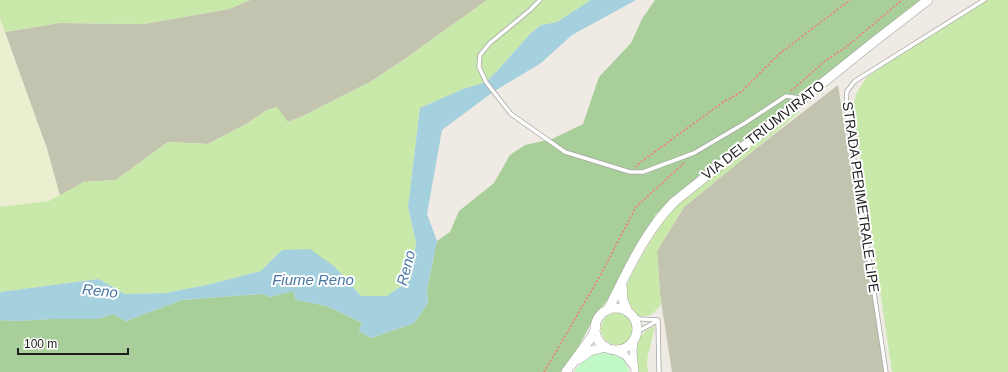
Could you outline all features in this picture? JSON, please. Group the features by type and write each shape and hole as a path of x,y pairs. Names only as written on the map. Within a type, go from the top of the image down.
{"street":[{"name":"VIA DEL TRIUMVIRATO","path":"608,310 651,230 662,214 674,202 928,0"},
{"path":"622,282 623,300 637,326 633,352 635,370"},
{"path":"567,372 593,335 600,316 608,310 619,308 630,314"},
{"path":"596,325 598,338 609,348 625,355 635,370"},
{"path":"567,372 579,358 590,351 609,348 617,350 627,347 636,336"}],"lane":[{"path":"540,0 490,43 480,55 479,67 486,82 511,114 565,152 630,172 643,172 694,153 745,123 786,96 803,99"},
{"name":"STRADA PERIMETRALE LIPE","path":"886,372 846,107 847,91 855,81 984,0"},
{"path":"630,314 641,319 658,320"},
{"path":"636,336 658,320"},
{"path":"658,320 659,372"}],"path":[{"path":"630,172 642,161 722,103 740,92 779,54 850,0"},
{"path":"786,96 825,62 845,48 902,0"},
{"path":"544,372 600,276 636,207 694,153"}],"shaded area":[{"path":"250,0 487,0 370,82 301,117 288,122 267,110 248,123 208,144 168,142 116,180 84,182 60,196 47,149 5,32 59,23 144,24 229,9"},
{"path":"0,19 47,149 60,196 49,201 0,207"},
{"path":"838,85 862,241 886,372 672,372 660,295 657,251 684,207 754,150"}],"green space":[{"path":"0,0 250,0 229,9 144,24 59,23 5,32 0,19"},
{"path":"487,0 591,0 557,22 541,25 530,34 486,82 463,89 420,108 408,207 416,242 411,279 387,296 361,296 335,267 282,250 261,271 211,284 166,293 125,294 99,279 0,292 0,207 49,201 84,182 116,180 168,142 208,144 248,123 267,110 277,107 288,122 301,117 370,82"},
{"path":"655,0 921,0 837,67 801,92 786,107 683,189 656,214 610,297 595,316 565,372 0,372 0,320 99,319 113,314 126,321 182,300 264,294 269,297 293,291 296,300 327,306 362,323 359,331 371,338 414,323 428,303 427,289 437,241 450,232 459,211 494,183 510,155 525,145 552,139 583,124 599,77 631,43 642,19"},
{"path":"988,0 1008,0 1008,372 892,372 853,108 856,94 866,78 897,56"},
{"path":"798,110 800,112 684,207 657,251 661,305 651,315 639,317 629,307 626,287 650,241 668,214 695,190"},
{"path":"614,313 620,313 630,320 633,329 632,335 626,342 620,345 614,345 604,338 601,332 601,326 608,316"},
{"path":"655,326 647,360 648,372 638,372 636,351 639,339 642,334"},
{"path":"603,352 613,354 623,359 629,372 574,372 589,356"}],"water":[{"name":"Fiume Reno","path":"591,0 636,0 572,35 541,63 493,92 442,130 427,214 437,241 427,289 428,303 414,323 371,338 359,331 362,323 327,306 296,300 293,291 269,297 264,294 182,300 126,321 113,314 99,319 0,320 0,292 99,279 125,294 166,293 211,284 261,271 282,250 310,249 335,267 361,296 387,296 411,279 416,242 408,207 420,108 463,89 486,82 530,34 541,25 557,22"}],"water label":[{"name":"Reno","path":"406,268"},
{"name":"Reno","path":"100,291"}]}
